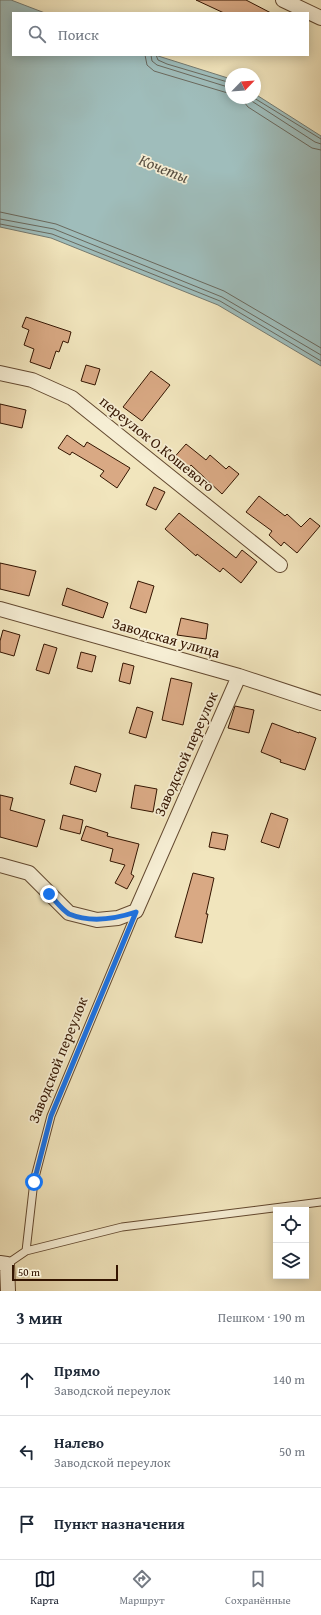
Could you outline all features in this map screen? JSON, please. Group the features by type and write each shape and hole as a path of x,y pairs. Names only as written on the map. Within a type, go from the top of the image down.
{"street":[{"path":"283,0 308,12"},
{"path":"309,12 321,18"},
{"name":"переулок О.Кошевого","path":"0,373 32,380 72,398 280,565"},
{"name":"Заводская улица","path":"0,609 239,676 321,703"},
{"name":"Заводской переулок","path":"136,912 239,676"},
{"path":"0,865 29,873 69,914 97,920 118,918 136,912"},
{"path":"4,1263 8,1291"}],"lane":[{"name":"Заводской переулок","path":"26,1251 34,1182 51,1116 136,912"},
{"path":"4,1263 26,1251 122,1227 321,1202"}],"water":[{"name":"Кочеты","path":"0,0 11,0 42,12 12,12 12,56 158,56 225,77 225,104 261,104 261,98 321,136 321,366 218,305 51,238 0,227"}],"building":[{"path":"196,0 246,0 269,12 222,12"},
{"path":"26,317 71,332 68,343 63,341 59,352 56,351 50,369 30,362 34,349 24,345 29,330 22,327"},
{"path":"86,365 100,369 95,385 81,381"},
{"path":"151,371 170,385 142,421 123,407"},
{"path":"0,404 26,410 22,428 0,423"},
{"path":"67,435 84,447 87,442 130,468 117,488 100,476 104,471 72,452 70,455 58,448"},
{"path":"186,444 206,460 210,455 226,469 229,466 239,474 222,494 191,465 185,473 171,461"},
{"path":"154,487 165,492 156,510 146,505"},
{"path":"259,496 285,516 287,514 301,527 310,518 320,526 297,553 284,542 281,546 269,535 272,531 246,512"},
{"path":"179,513 236,558 242,550 257,562 241,583 223,568 220,572 197,554 196,556 165,529"},
{"path":"0,563 36,571 29,596 0,589"},
{"path":"138,581 154,586 146,613 130,608"},
{"path":"67,588 108,603 103,618 62,605"},
{"path":"181,618 208,624 206,639 177,635"},
{"path":"3,630 20,635 14,656 0,652 0,641"},
{"path":"44,644 57,648 49,674 36,670"},
{"path":"81,652 96,656 92,672 77,668"},
{"path":"123,663 134,666 130,684 119,681"},
{"path":"171,678 192,683 183,725 162,720"},
{"path":"235,706 254,710 249,733 228,728"},
{"path":"137,707 153,712 146,738 129,733"},
{"path":"272,723 316,738 305,770 280,762 281,760 261,752"},
{"path":"75,766 101,774 96,792 70,784"},
{"path":"135,785 157,789 153,812 131,808"},
{"path":"0,795 13,798 10,810 45,820 37,847 0,837"},
{"path":"271,813 288,819 279,848 261,842"},
{"path":"63,815 83,820 80,834 60,829"},
{"path":"86,826 108,833 107,836 139,844 131,874 134,876 127,889 115,883 125,865 110,861 113,849 81,840"},
{"path":"212,832 228,835 225,850 209,847"},
{"path":"193,873 214,878 206,914 208,914 202,943 175,937"}],"route":[{"path":"34,1182 51,1116 136,912 118,918 97,920 69,914 49,894"}]}
